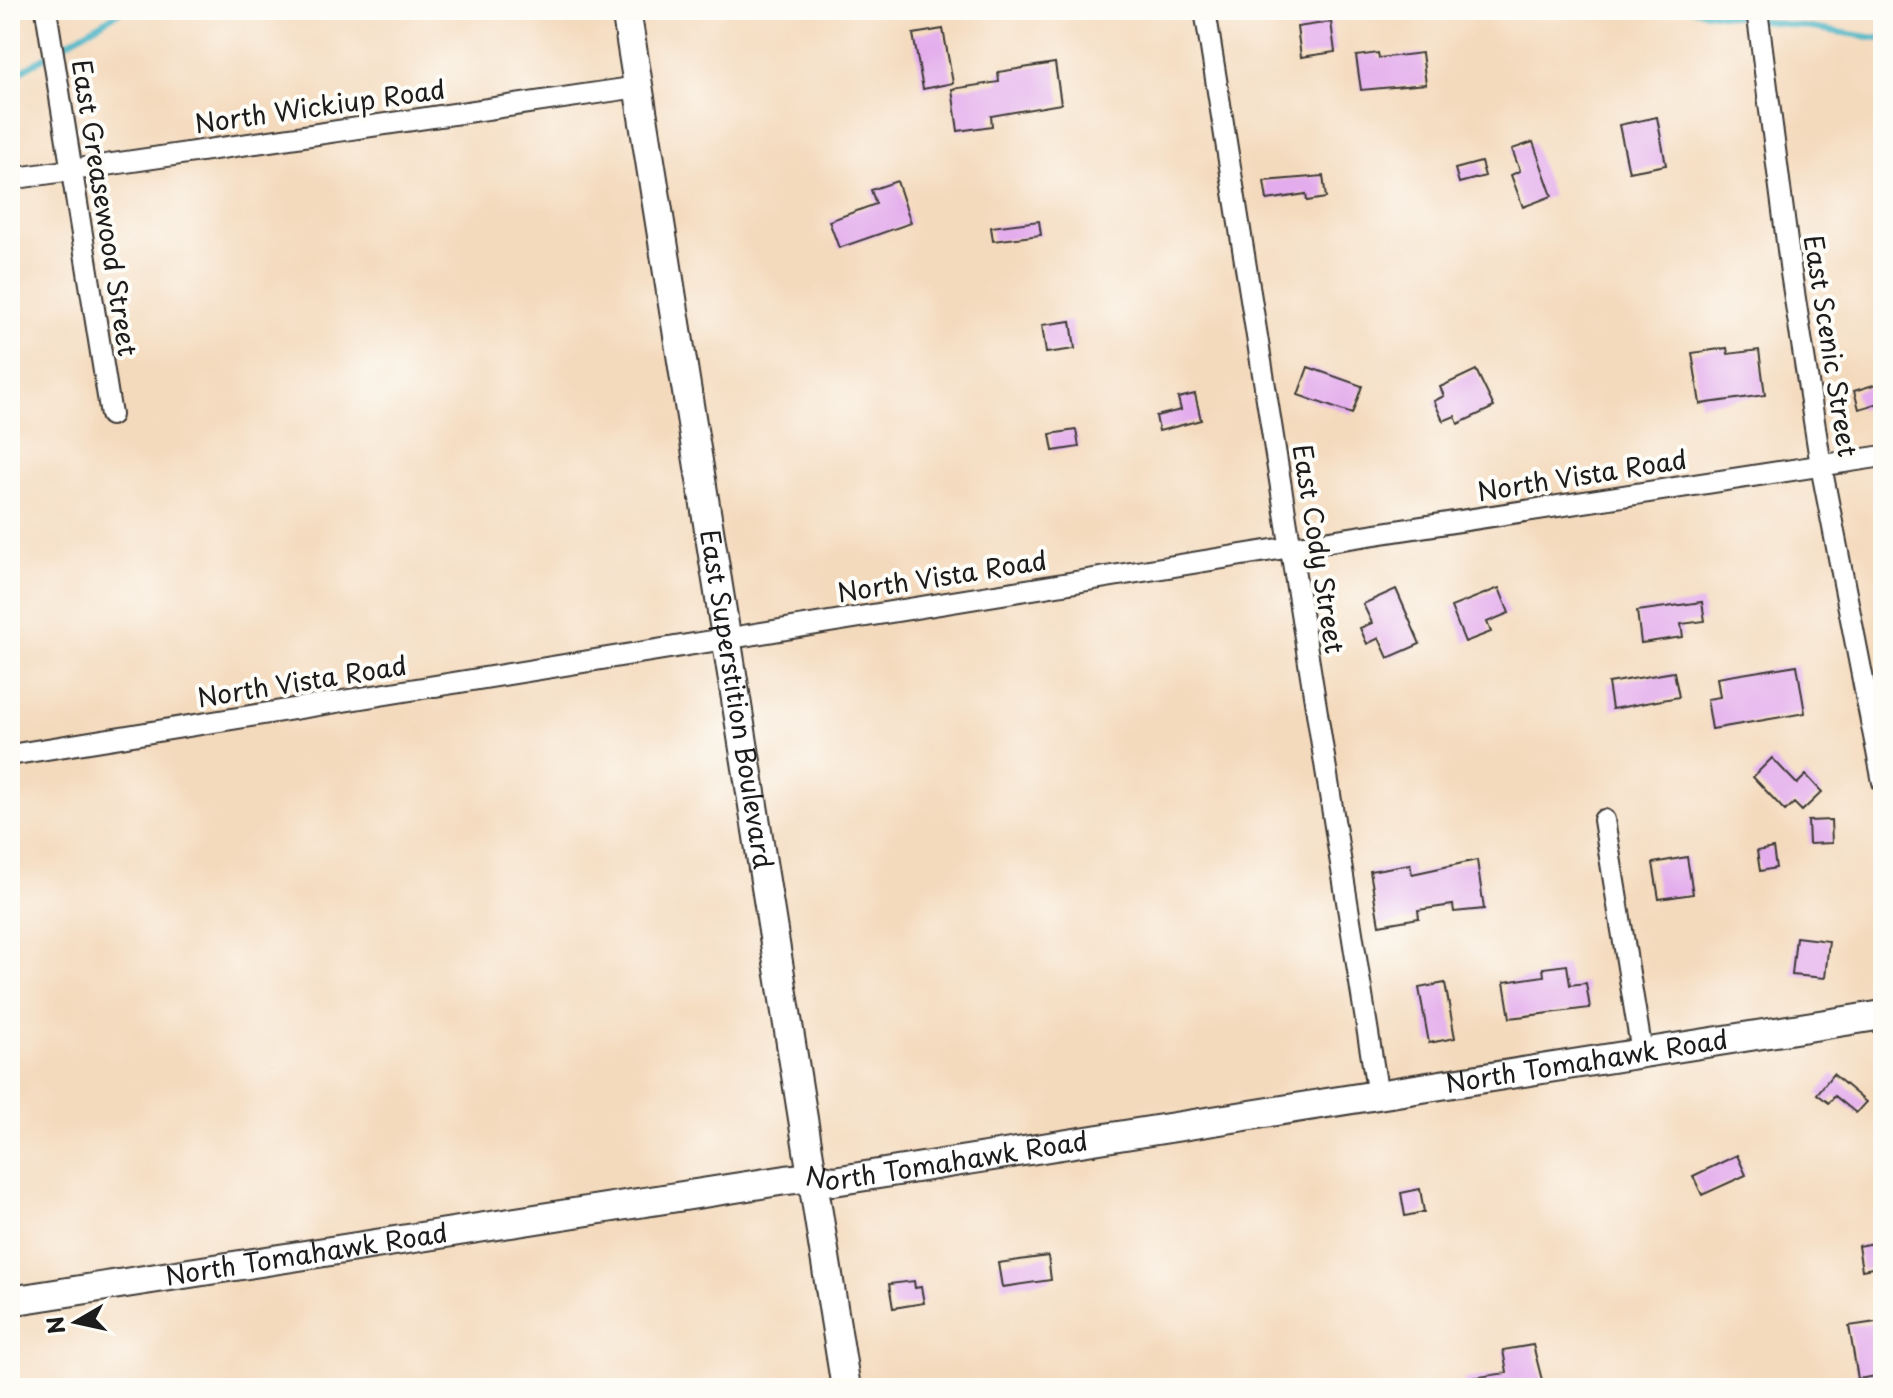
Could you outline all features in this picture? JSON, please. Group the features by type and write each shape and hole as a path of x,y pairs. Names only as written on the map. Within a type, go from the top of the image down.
{"street":[{"name":"East Greasewood Street","path":"46,10 111,415"},
{"name":"East Superstition Boulevard","path":"626,10 846,1388"},
{"name":"East Cody Street","path":"1205,10 1378,1096"},
{"name":"East Scenic Street","path":"1757,10 1791,273 1821,466 1883,782"},
{"name":"North Wickiup Road","path":"10,179 638,87"},
{"name":"North Vista Road","path":"10,755 1291,547 1883,456"},
{"path":"1604,820 1642,1053"},
{"name":"North Tomahawk Road","path":"10,1301 812,1177 834,1181 1883,1015"}],"building":[{"path":"1331,22 1335,52 1301,57 1297,27"},
{"path":"943,29 953,83 923,89 913,34"},
{"path":"1378,53 1379,58 1422,53 1426,84 1361,90 1356,56"},
{"path":"1055,63 1061,104 991,116 992,126 958,131 952,89 999,82 998,72"},
{"path":"1657,117 1666,165 1629,172 1619,125"},
{"path":"1533,142 1552,196 1523,207 1511,175 1520,171 1512,149"},
{"path":"1481,162 1485,176 1459,183 1455,169"},
{"path":"1323,176 1326,198 1307,201 1306,194 1267,200 1264,181"},
{"path":"897,181 911,223 839,248 829,221 876,204 871,190"},
{"path":"1039,221 1041,235 993,241 991,227"},
{"path":"1071,321 1075,349 1046,353 1042,325"},
{"path":"1727,348 1728,354 1759,350 1765,395 1700,404 1692,353"},
{"path":"1308,367 1362,386 1352,414 1298,395"},
{"path":"1476,370 1494,407 1458,424 1455,416 1443,421 1434,401 1444,396 1440,387"},
{"path":"1883,382 1883,402 1859,409 1854,391"},
{"path":"1195,394 1201,420 1159,431 1156,416 1181,410 1178,398"},
{"path":"1076,430 1079,447 1053,451 1050,434"},
{"path":"1499,588 1509,613 1487,622 1491,632 1465,642 1451,607"},
{"path":"1396,589 1420,644 1388,658 1379,638 1367,644 1360,628 1372,623 1363,604"},
{"path":"1702,602 1705,621 1681,624 1683,637 1641,643 1637,611"},
{"path":"1797,665 1805,713 1712,729 1707,699 1720,697 1717,678"},
{"path":"1674,672 1679,697 1612,709 1608,683"},
{"path":"1772,758 1797,784 1806,775 1822,792 1802,811 1794,803 1785,811 1753,777"},
{"path":"1831,820 1832,843 1809,844 1808,821"},
{"path":"1773,848 1776,868 1760,871 1757,851"},
{"path":"1687,857 1693,894 1659,899 1653,863"},
{"path":"1477,860 1484,909 1454,912 1453,905 1418,910 1419,918 1379,925 1370,871 1410,864 1412,874"},
{"path":"1796,937 1829,941 1825,978 1792,975"},
{"path":"1567,965 1570,985 1586,983 1590,1008 1510,1018 1504,982 1544,976 1543,968"},
{"path":"1445,983 1455,1038 1429,1043 1419,988"},
{"path":"1833,1074 1866,1102 1856,1113 1835,1096 1829,1103 1817,1094"},
{"path":"1737,1155 1746,1175 1702,1195 1693,1176"},
{"path":"1420,1189 1424,1212 1405,1216 1401,1193"},
{"path":"1883,1241 1883,1266 1862,1270 1858,1246"},
{"path":"1048,1256 1051,1280 1002,1287 998,1263"},
{"path":"914,1281 915,1288 921,1287 924,1303 893,1308 889,1284"},
{"path":"1883,1321 1883,1375 1858,1379 1849,1326"},
{"path":"1533,1345 1544,1388 1465,1388 1464,1379 1507,1373 1503,1350"}],"waterway":[{"path":"57,49 123,10"},
{"path":"1694,10 1883,39"},
{"path":"10,78 48,55"}]}
